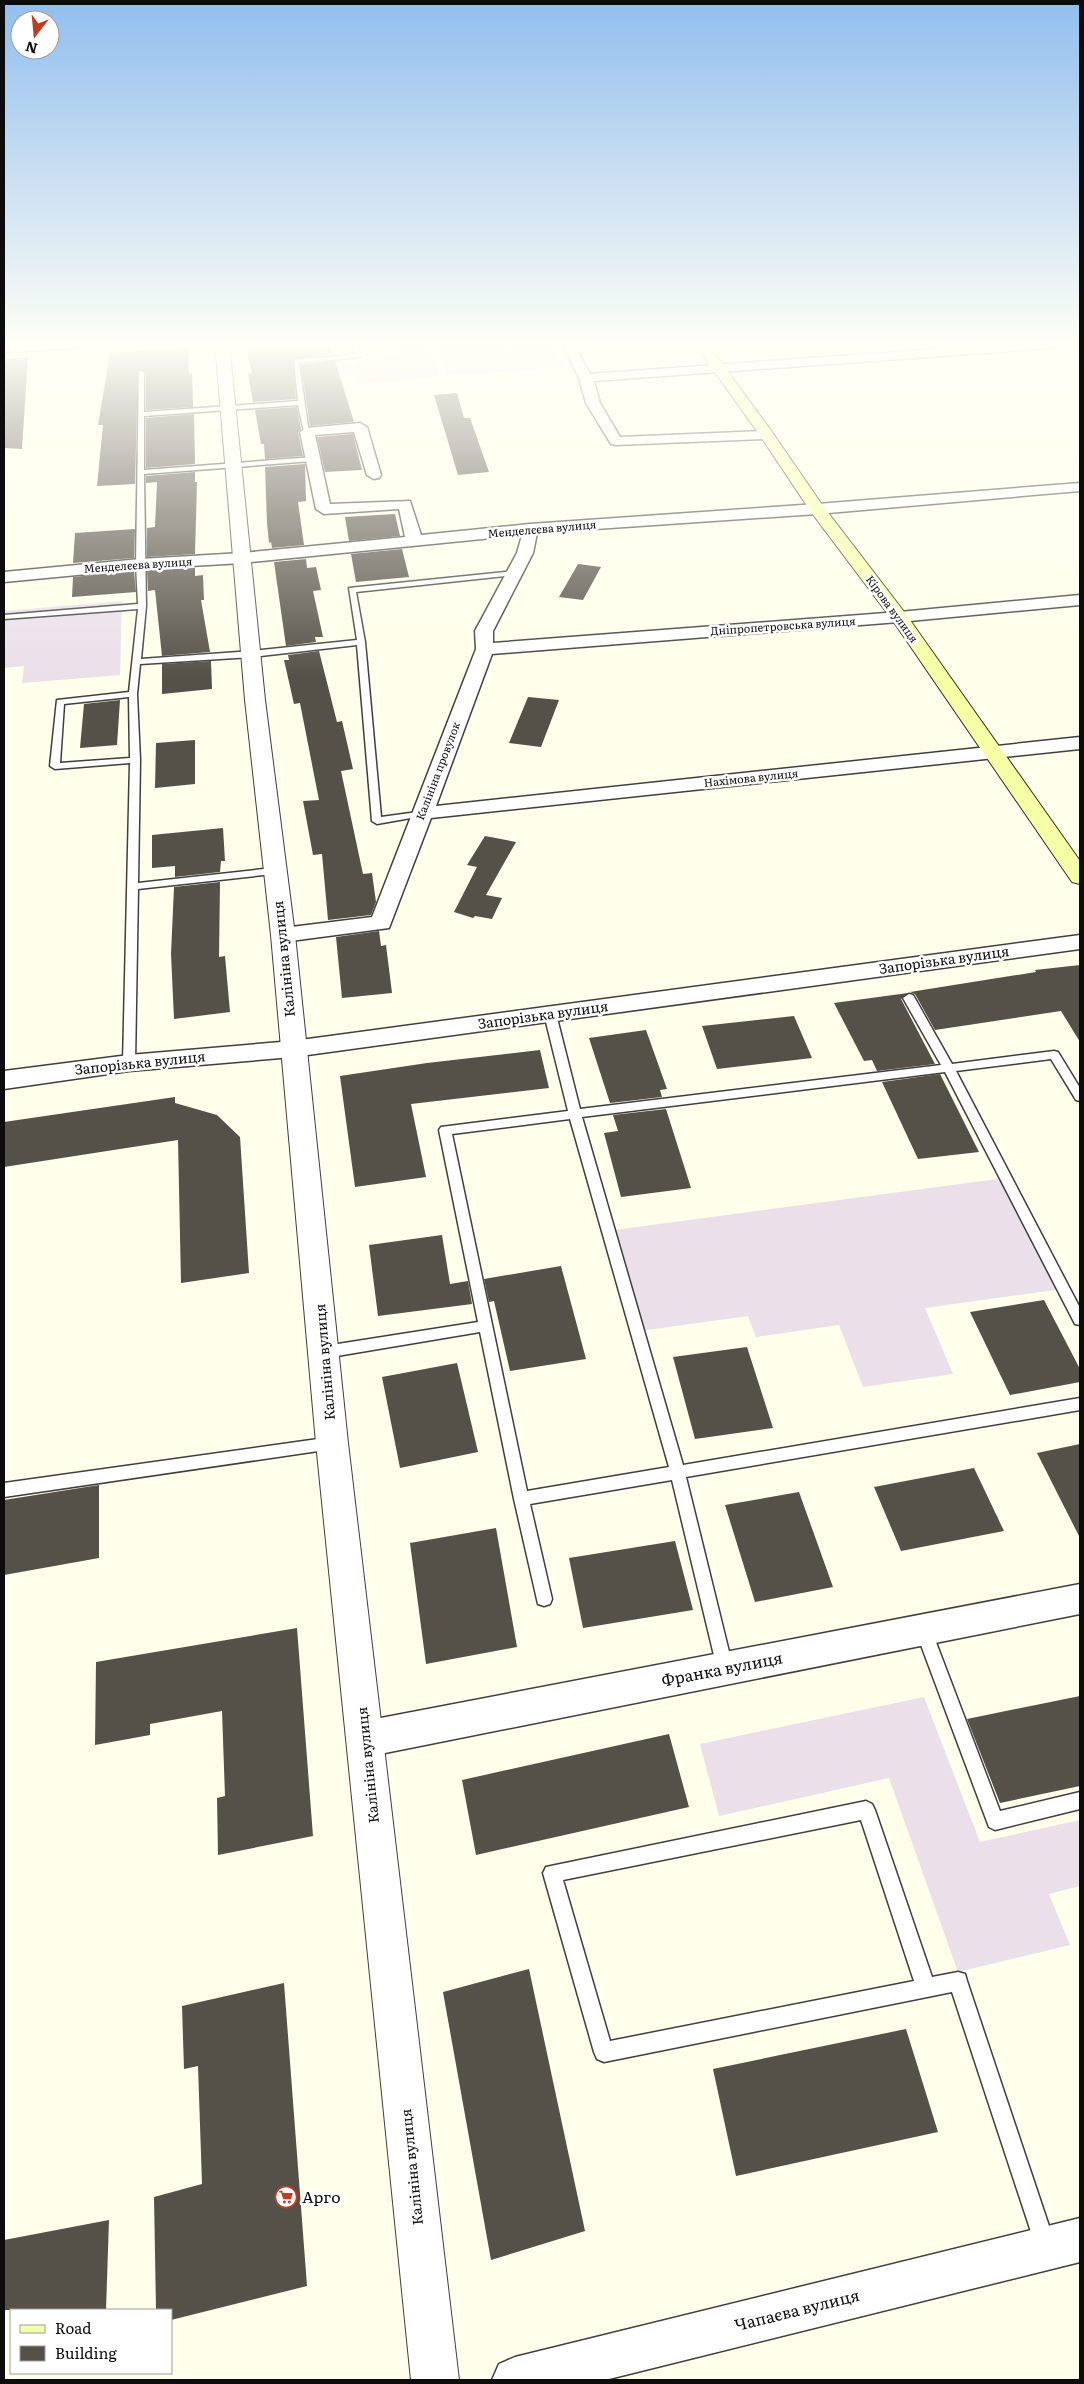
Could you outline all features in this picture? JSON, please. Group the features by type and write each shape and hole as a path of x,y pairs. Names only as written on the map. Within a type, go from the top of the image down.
{"main road":[{"name":"Кірова вулиця","path":"780,454 817,509 899,617 991,752 1080,877"}],"street":[{"name":"Калініна вулиця","path":"235,454 242,558 274,871 283,935 325,1352 332,1443 435,2380"},
{"path":"312,454 324,509 405,504 414,540"},
{"path":"368,454 374,475"},
{"name":"Менделєєва вулиця","path":"4,577 140,564 242,558 530,529 817,509 1080,487"},
{"name":"Калініна провулок","path":"283,935 381,923 485,649 484,631 530,540 530,529"},
{"name":"Дніпропетровська вулиця","path":"485,649 899,617 1080,600"},
{"name":"Нахімова вулиця","path":"422,813 1080,743"},
{"name":"Запорізька вулиця","path":"4,1080 130,1063 293,1049 1080,942"},
{"name":"Франка вулиця","path":"365,1739 1080,1599"},
{"name":"Чапаєва вулиця","path":"515,2380 1063,2244"}],"lane":[{"path":"130,1063 134,760 133,694 142,606 140,564 140,454"},
{"path":"140,472 313,459"},
{"path":"422,813 377,821 361,642 352,590 514,573"},
{"path":"4,617 142,606"},
{"path":"136,662 252,654 361,642"},
{"path":"133,694 60,702 55,766 134,760"},
{"path":"132,887 274,871"},
{"path":"909,998 949,1068 1080,1320"},
{"path":"550,1014 576,1114 678,1473 725,1668"},
{"path":"544,1599 521,1499 445,1130 1054,1055 1080,1097"},
{"path":"325,1352 485,1326"},
{"path":"521,1499 1080,1404"},
{"path":"4,1490 332,1443"},
{"path":"923,1629 995,1821 1080,1801"},
{"path":"926,1988 866,1810 552,1873 604,2052 926,1988 958,1981 1063,2244"}],"shaded area":[{"path":"122,601 120,675 22,683 24,666 4,668 4,611"},
{"path":"1005,1178 1062,1289 925,1308 953,1374 863,1387 839,1325 756,1337 748,1316 640,1331 614,1230"},
{"path":"924,1697 980,1842 1080,1820 1080,1886 1049,1894 1070,1945 958,1972 889,1778 719,1816 700,1744"}],"building":[{"path":"100,454 136,454 135,484 97,486"},
{"path":"146,454 195,454 195,464 146,468"},
{"path":"265,454 303,454 303,456 265,459"},
{"path":"321,454 358,454 362,470 325,472"},
{"path":"452,454 483,454 489,472 458,475"},
{"path":"305,464 306,501 298,502 304,545 272,548 271,542 269,543 267,523 265,467"},
{"path":"195,472 195,482 197,482 195,554 147,557 147,528 155,527 157,482 146,483 146,476"},
{"path":"395,514 400,536 349,541 345,517"},
{"path":"135,529 134,558 73,563 75,533"},
{"path":"402,549 409,577 356,582 351,554"},
{"path":"306,559 307,568 316,567 321,590 313,591 323,637 315,637 316,642 286,646 274,562"},
{"path":"578,564 601,567 583,600 559,597"},
{"path":"195,568 195,576 203,575 204,600 201,600 210,652 162,656 155,590 148,591 147,570"},
{"path":"134,571 136,592 72,597 73,577"},
{"path":"319,651 337,722 342,721 353,769 341,771 363,874 372,873 376,902 371,915 328,920 322,854 313,855 303,801 319,800 300,703 294,704 284,660 289,660 288,655"},
{"path":"211,661 212,689 162,694 162,664"},
{"path":"528,697 559,700 541,747 509,743"},
{"path":"120,700 117,745 80,748 84,704"},
{"path":"195,740 195,784 155,788 156,743"},
{"path":"223,828 225,861 221,861 220,872 175,877 175,866 152,868 152,835"},
{"path":"485,836 516,842 486,895 502,898 492,919 475,916 473,918 454,912 477,867 467,865"},
{"path":"220,882 219,957 225,956 230,1012 174,1019 171,954 174,887"},
{"path":"379,931 381,946 386,945 392,993 342,998 336,937"},
{"path":"1080,965 1080,1042 1061,1011 935,1030 915,994 910,992 1036,972 1035,970"},
{"path":"908,993 901,999 935,1064 877,1071 872,1060 864,1061 834,1003"},
{"path":"794,1016 812,1058 717,1069 702,1026"},
{"path":"646,1030 667,1089 660,1090 662,1097 610,1103 589,1038"},
{"path":"540,1050 549,1088 411,1104 426,1177 355,1187 340,1076 427,1063"},
{"path":"940,1074 979,1152 918,1159 882,1082"},
{"path":"175,1097 175,1103 217,1115 240,1137 249,1273 181,1283 178,1140 4,1167 4,1122"},
{"path":"666,1109 691,1188 621,1197 604,1133 618,1131 613,1115"},
{"path":"442,1235 450,1284 468,1281 472,1304 378,1316 369,1245"},
{"path":"561,1266 586,1359 510,1371 494,1301 489,1302 484,1279"},
{"path":"1044,1300 1080,1369 1080,1382 1010,1395 970,1312"},
{"path":"747,1347 773,1428 695,1439 673,1357"},
{"path":"457,1363 478,1452 400,1468 382,1377"},
{"path":"1080,1444 1080,1538 1037,1453"},
{"path":"974,1468 1004,1531 901,1551 874,1487"},
{"path":"99,1485 99,1558 4,1575 4,1500"},
{"path":"799,1492 833,1587 755,1602 725,1505"},
{"path":"496,1528 517,1647 426,1664 410,1543"},
{"path":"675,1541 693,1610 583,1628 569,1558"},
{"path":"297,1628 313,1836 218,1855 217,1798 225,1796 222,1711 150,1724 150,1735 95,1745 96,1662"},
{"path":"1080,1696 1080,1786 1000,1803 967,1719"},
{"path":"669,1734 689,1807 476,1855 462,1780"},
{"path":"529,1969 585,2231 491,2260 443,1992"},
{"path":"284,1983 307,2286 172,2320 172,2309 156,2309 154,2197 202,2184 198,2066 184,2069 182,2006"},
{"path":"906,2029 938,2132 736,2176 713,2069"},
{"path":"109,2220 106,2309 4,2310 4,2240"}],"place":[{"name":"Арго","path":"286,2197"}]}
